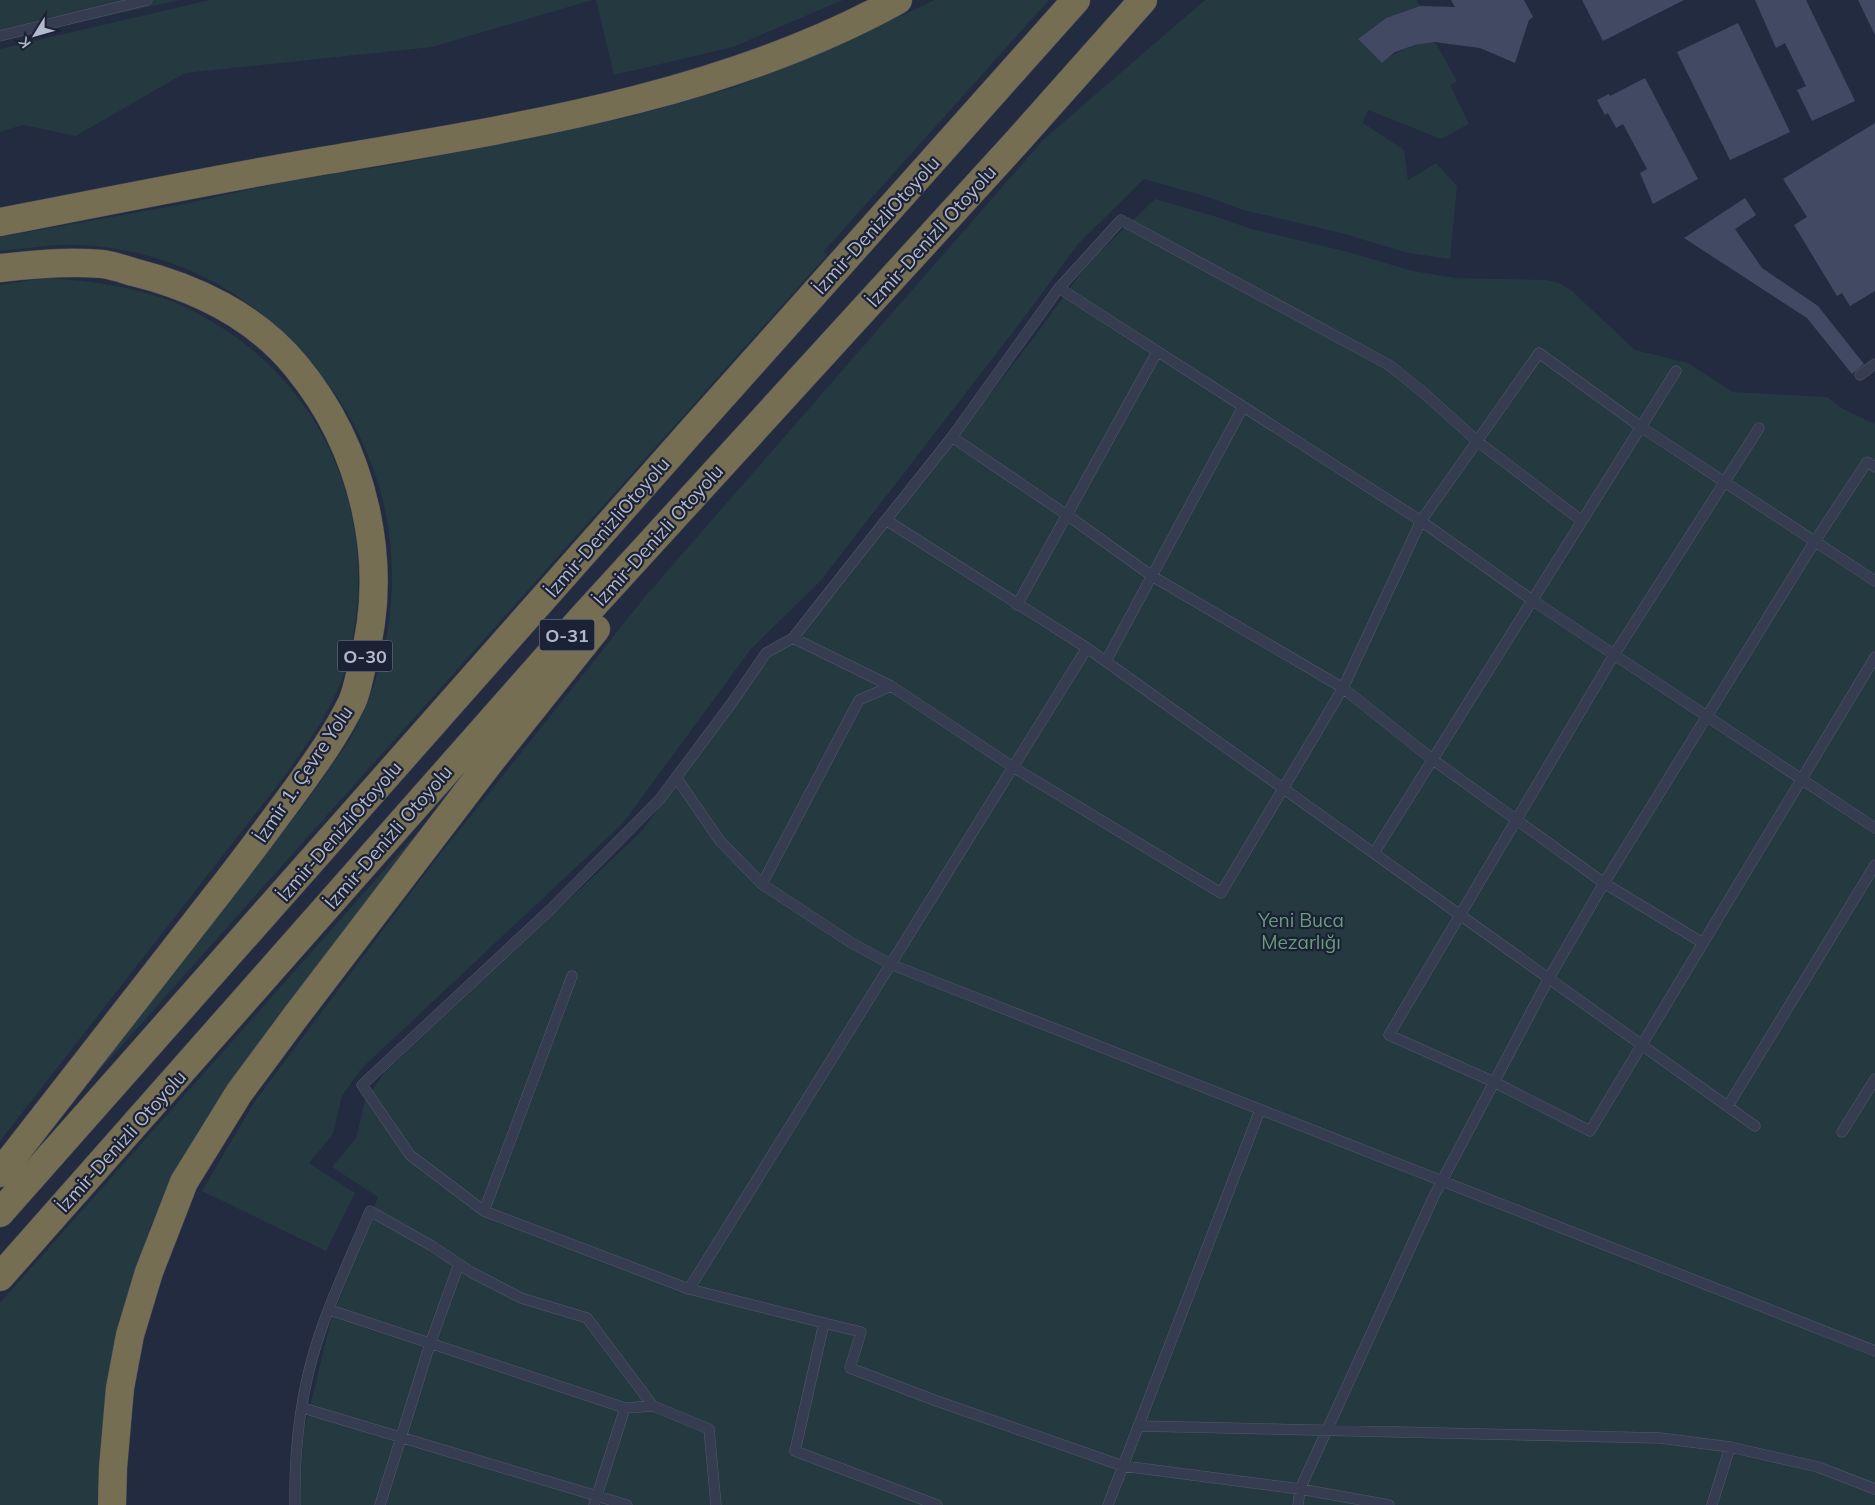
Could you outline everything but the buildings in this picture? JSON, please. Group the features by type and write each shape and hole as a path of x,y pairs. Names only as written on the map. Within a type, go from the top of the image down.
{"highway":[{"path":"0,222 283,167 472,135 606,106 748,67 862,20 898,0"},
{"name":"İzmir-DenizliOtoyolu","path":"0,1213 695,426 1076,0"},
{"name":"İzmir-Denizli Otoyolu","path":"0,1277 469,744 1001,159 1143,0"},
{"name":"İzmir 1. Çevre Yolu","path":"0,268 42,262 105,264 170,281 223,306 259,330 291,360 312,385 336,423 354,467 364,503 376,582 369,641 353,700 334,735 244,860 0,1173"},
{"path":"112,1505 113,1468 120,1388 130,1335 150,1272 184,1182 239,1093 574,655 655,563 726,460"}],"lane":[{"path":"96,11 99,0"},
{"path":"0,36 146,0"},
{"path":"1389,1505 1300,1489 1123,1466 934,1400 850,1368 861,1332 689,1289 484,1211 410,1155 362,1085 551,909 660,799 766,653 793,638 952,437 1059,288 1121,220 1389,365 1424,393 1477,442 1582,520"},
{"path":"1059,288 1421,521 1532,600 1875,828"},
{"path":"1017,605 1157,352"},
{"path":"793,638 891,686 1013,767 1221,894 1343,688 1421,521 1539,353 1641,427 1875,581"},
{"path":"1860,375 1875,364"},
{"path":"1374,853 1676,371"},
{"path":"1106,661 1243,407"},
{"path":"1759,428 1614,655 1389,1035 1494,1082 1590,1131 1875,657"},
{"path":"952,437 1067,515 1152,576 1343,688 1432,760 1604,883 1703,943"},
{"path":"1298,1505 1300,1489 1442,1181 1549,978 1604,883 1815,541 1867,462 1875,467"},
{"path":"886,520 1106,661 1755,1126"},
{"path":"689,1289 1087,648"},
{"path":"762,884 858,700 891,686"},
{"path":"676,777 720,841 762,884 850,942 890,964 1875,1351"},
{"path":"1728,1106 1875,865"},
{"path":"484,1211 572,976"},
{"path":"1842,1132 1875,1079"},
{"path":"1108,1505 1260,1110"},
{"path":"295,1505 294,1477 303,1408 318,1339 370,1211 521,1298 587,1318 653,1406"},
{"path":"380,1505 430,1344 459,1264"},
{"path":"330,1310 625,1408 653,1406 709,1430 716,1505"},
{"path":"824,1323 795,1451 936,1505"},
{"path":"303,1408 401,1437 595,1500 627,1505"},
{"path":"595,1500 625,1408"},
{"path":"1138,1426 1660,1438 1730,1447 1818,1467 1875,1489"},
{"path":"1712,1505 1730,1447"}],"green space":[{"path":"0,0 180,0 0,40"},
{"path":"210,0 592,0 432,47 185,73 76,136 23,125 0,132 0,49"},
{"path":"596,0 843,0 733,47 614,75"},
{"path":"935,0 1049,0 824,251 827,255 90,1081 294,818 353,734 375,683 387,634 392,586 390,538 380,491 364,445 340,401 309,360 286,335 261,313 234,294 205,278 175,265 144,255 111,248 77,245 0,251 0,237 189,203 289,181 392,165 634,116 735,87 822,52"},
{"path":"1205,0 1416,0 1420,6 1386,18 1358,39 1382,63 1394,54 1407,48 1435,42 1457,81 1450,85 1469,124 1441,139 1368,110 1363,123 1404,150 1408,180 1436,163 1457,186 1450,259 1408,253 1341,233 1243,210 1208,197 1144,179 1078,244 1023,319 822,579 751,649 623,823 361,1069 342,1096 333,1134 309,1163 355,1193 326,1251 202,1191 255,1101 430,867 644,598 1043,140"},
{"name":"Yeni Buca Mezarlığı","path":"1155,199 1252,229 1348,252 1413,271 1455,278 1546,280 1559,283 1572,291 1635,350 1688,363 1733,392 1827,397 1843,409 1875,424 1875,1505 299,1505 304,1431 330,1324 378,1197 332,1167 356,1138 365,1101 383,1074 641,832 767,661 837,592 1035,336 1089,262"},
{"path":"45,278 113,285 172,301 227,331 265,361 296,395 322,434 340,475 353,519 358,565 356,612 348,660 343,677 329,708 311,738 281,781 0,1141 0,285"},
{"path":"441,806 270,1026 228,1085 185,1154 151,1225 124,1305 101,1438 97,1505 0,1505 0,1303"}]}
